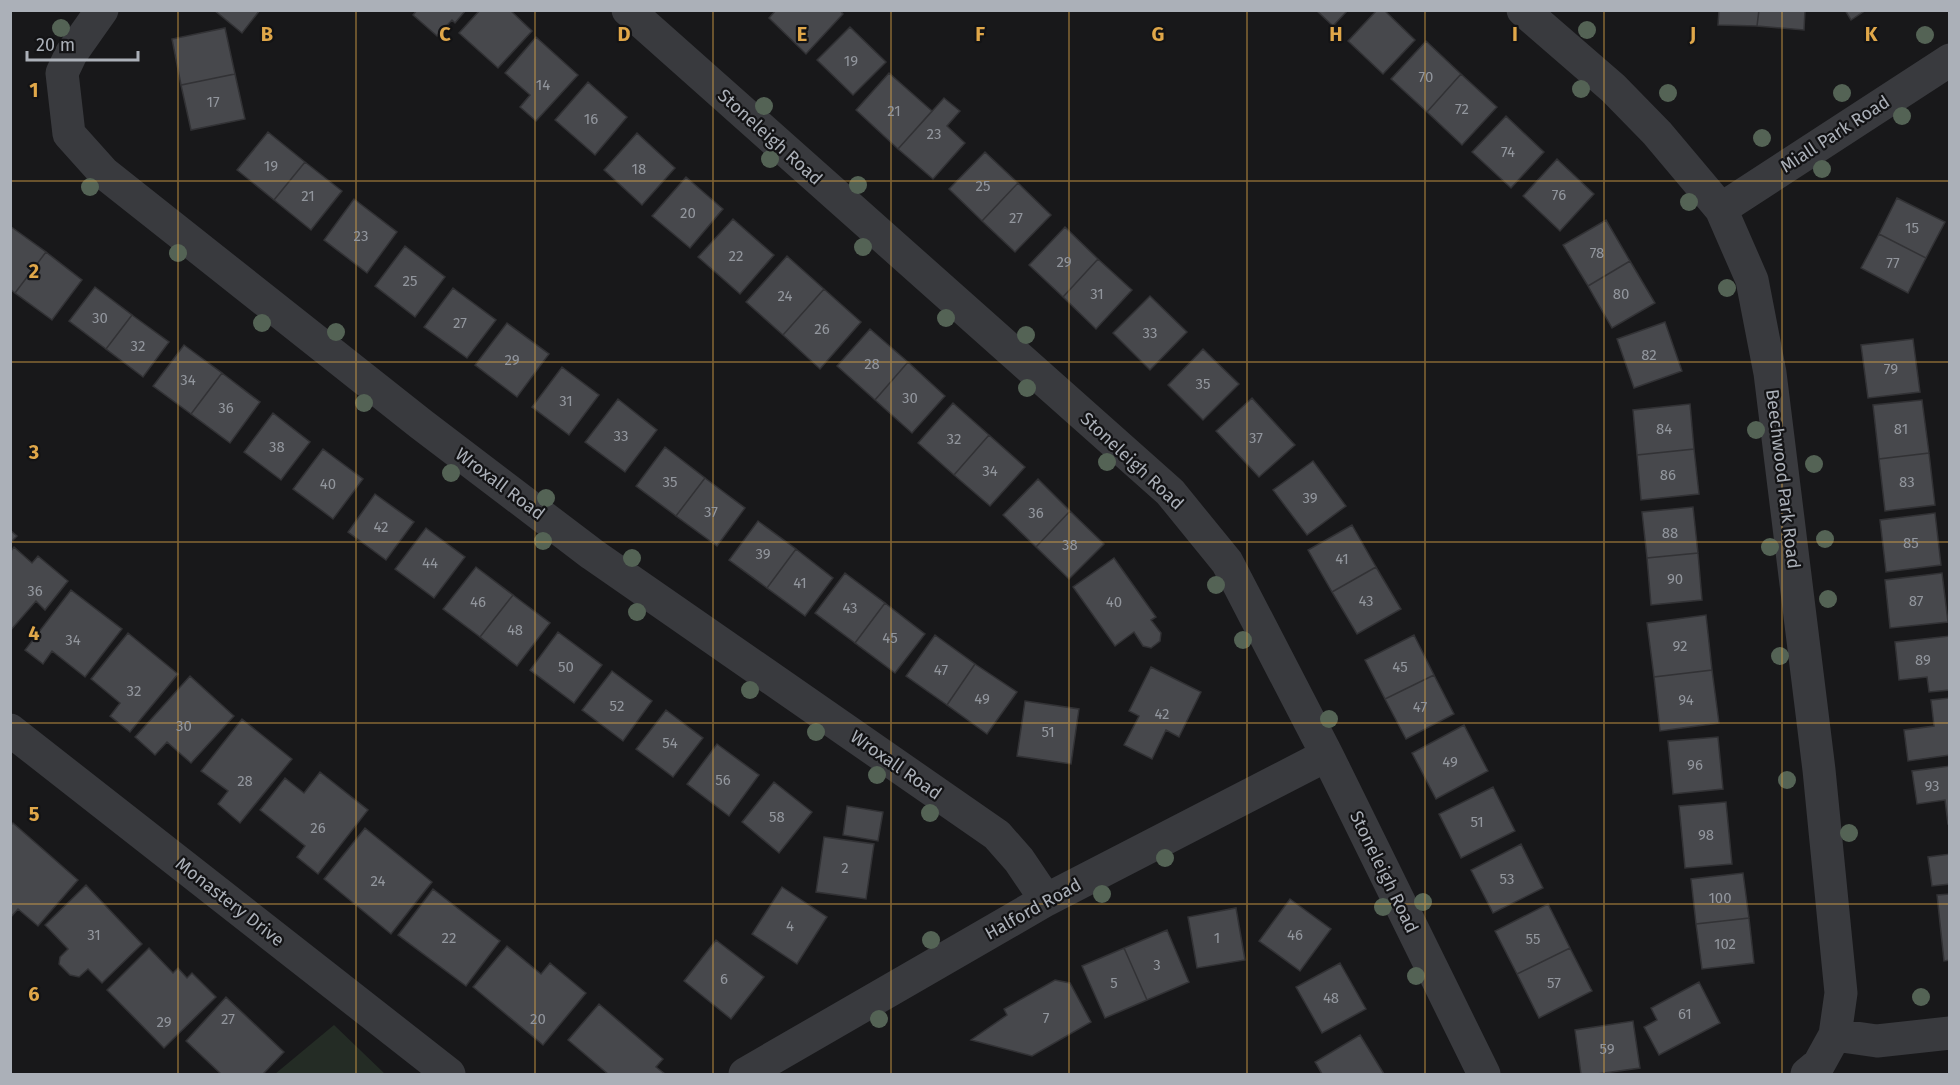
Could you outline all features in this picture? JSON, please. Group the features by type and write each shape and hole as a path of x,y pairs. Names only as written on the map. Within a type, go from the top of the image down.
{"street":[{"name":"Wroxall Road","path":"102,10 71,54 62,73 69,134 104,173 421,424 592,554 997,835 1019,860 1046,900"},
{"name":"Stoneleigh Road","path":"628,10 1170,492 1227,562 1327,755 1484,1074"},
{"name":"Beechwood Park Road","path":"1523,10 1613,88 1657,134 1721,209 1752,280 1770,373 1820,781 1841,993 1835,1035"},
{"name":"Miall Park Road","path":"1721,209 1950,60"},
{"name":"Monastery Drive","path":"10,730 449,1074"},
{"name":"Halford Road","path":"745,1074 1046,900 1327,755"},
{"path":"1807,1074 1819,1064 1835,1035 1877,1041 1950,1032"}],"shaded area":[{"path":"334,1025 385,1074 275,1074"}],"building":[{"path":"214,10 260,10 242,33"},
{"path":"417,10 466,10 455,23 452,20 437,36 413,15"},
{"path":"480,10 510,10 532,31 498,68 459,33"},
{"path":"776,10 840,10 843,14 806,54 769,18"},
{"path":"1316,10 1348,10 1333,26"},
{"path":"1377,10 1384,10 1415,40 1383,74 1348,41"},
{"path":"1719,10 1759,10 1757,26 1718,25"},
{"path":"1759,10 1805,10 1804,30 1757,26"},
{"path":"1845,10 1866,10 1851,20"},
{"path":"850,27 886,62 853,95 817,60"},
{"path":"225,28 235,74 181,85 172,39"},
{"path":"536,37 578,75 536,121 520,107 530,95 505,73"},
{"path":"1426,41 1461,74 1427,112 1391,79"},
{"path":"889,73 932,111 898,149 856,110"},
{"path":"235,74 245,119 191,130 181,85"},
{"path":"1461,74 1497,107 1462,145 1427,112"},
{"path":"588,82 627,117 595,155 555,120"},
{"path":"944,98 960,111 947,126 965,143 933,179 898,149"},
{"path":"1506,116 1544,152 1511,188 1472,152"},
{"path":"268,132 305,162 274,200 237,170"},
{"path":"637,133 675,168 642,205 604,170"},
{"path":"985,152 1018,183 982,221 949,189"},
{"path":"1557,159 1594,194 1560,231 1523,196"},
{"path":"305,162 342,191 311,230 274,200"},
{"path":"686,177 723,209 690,248 652,216"},
{"path":"1018,183 1051,215 1015,252 982,221"},
{"path":"1897,198 1945,222 1926,258 1879,234"},
{"path":"354,199 397,232 367,273 324,240"},
{"path":"733,219 774,255 740,294 698,257"},
{"path":"1606,220 1630,261 1588,286 1563,245"},
{"path":"10,226 46,252 15,293 10,289"},
{"path":"1065,227 1098,259 1063,297 1029,265"},
{"path":"1879,234 1926,258 1908,293 1861,268"},
{"path":"405,246 445,277 415,317 375,286"},
{"path":"46,252 82,280 52,320 15,293"},
{"path":"787,256 824,289 783,335 746,302"},
{"path":"1098,259 1132,290 1096,329 1063,297"},
{"path":"1630,261 1655,303 1612,328 1588,286"},
{"path":"95,287 132,315 106,349 69,321"},
{"path":"453,288 496,320 467,358 424,327"},
{"path":"824,289 861,322 820,369 783,335"},
{"path":"1150,296 1187,332 1150,370 1113,333"},
{"path":"132,315 169,342 143,377 106,349"},
{"path":"1665,322 1682,371 1634,388 1617,339"},
{"path":"507,323 549,354 517,397 475,365"},
{"path":"870,329 908,362 875,400 837,366"},
{"path":"1913,339 1920,392 1868,398 1861,345"},
{"path":"184,345 222,373 191,414 153,386"},
{"path":"1203,349 1239,384 1203,420 1168,385"},
{"path":"908,362 945,396 912,433 875,400"},
{"path":"562,367 599,395 569,435 532,407"},
{"path":"222,373 260,402 230,443 191,414"},
{"path":"1252,398 1295,445 1259,477 1216,431"},
{"path":"618,399 657,430 625,472 585,442"},
{"path":"1922,400 1929,453 1879,459 1873,405"},
{"path":"953,403 989,435 954,475 918,443"},
{"path":"1690,404 1694,449 1637,455 1633,410"},
{"path":"273,413 310,442 281,480 244,452"},
{"path":"989,435 1025,467 990,506 954,475"},
{"path":"665,447 705,478 676,516 636,486"},
{"path":"323,449 363,479 333,519 293,489"},
{"path":"1694,449 1699,494 1641,500 1637,455"},
{"path":"1929,453 1935,505 1885,511 1879,459"},
{"path":"1313,461 1346,506 1307,535 1273,490"},
{"path":"705,478 745,508 717,546 676,516"},
{"path":"1038,479 1070,511 1036,547 1003,515"},
{"path":"375,494 414,522 386,560 348,532"},
{"path":"1693,507 1698,553 1647,558 1642,512"},
{"path":"1070,511 1104,544 1069,579 1036,547"},
{"path":"1935,513 1941,565 1886,572 1880,520"},
{"path":"758,521 796,549 767,588 729,560"},
{"path":"1352,525 1376,567 1332,592 1308,550"},
{"path":"426,528 465,557 434,598 395,569"},
{"path":"10,530 17,536 10,543"},
{"path":"14,547 32,563 38,556 68,581 45,610 36,601 10,631 10,552"},
{"path":"796,549 833,578 805,616 767,588"},
{"path":"1698,553 1702,600 1651,605 1647,558"},
{"path":"1114,558 1156,617 1151,620 1161,633 1160,641 1151,648 1143,646 1134,632 1115,646 1073,587"},
{"path":"476,567 513,595 480,637 443,609"},
{"path":"1376,567 1401,609 1357,634 1332,592"},
{"path":"845,573 885,603 855,643 815,613"},
{"path":"1942,573 1948,622 1890,628 1885,580"},
{"path":"71,590 122,629 85,677 52,651 43,664 25,650"},
{"path":"513,595 550,623 517,666 480,637"},
{"path":"885,603 925,634 895,673 855,643"},
{"path":"1706,615 1712,670 1654,677 1647,623"},
{"path":"558,632 602,665 574,703 530,670"},
{"path":"128,633 178,674 130,732 110,716 120,703 91,679"},
{"path":"935,635 975,664 947,705 906,676"},
{"path":"1414,635 1434,675 1385,699 1365,660"},
{"path":"1950,636 1950,690 1929,692 1927,677 1899,680 1895,642"},
{"path":"975,664 1017,692 987,734 947,705"},
{"path":"1151,667 1201,692 1179,737 1166,730 1152,759 1124,745 1139,716 1129,711"},
{"path":"1712,670 1719,723 1660,731 1654,677"},
{"path":"612,671 652,701 623,741 582,710"},
{"path":"1434,675 1454,714 1406,739 1385,699"},
{"path":"190,676 234,716 191,763 167,742 155,755 135,737"},
{"path":"1950,698 1950,755 1908,761 1904,730 1934,726 1931,700"},
{"path":"1025,701 1079,709 1071,764 1017,756"},
{"path":"666,710 703,738 673,777 636,749"},
{"path":"242,719 292,759 240,823 218,804 228,791 201,771"},
{"path":"1464,725 1488,771 1436,799 1412,753"},
{"path":"1718,737 1723,789 1673,794 1668,741"},
{"path":"717,744 759,775 729,816 687,784"},
{"path":"1950,766 1950,824 1948,824 1945,800 1917,804 1912,771"},
{"path":"320,772 368,810 318,874 297,857 305,846 260,810 285,778 304,793"},
{"path":"774,782 812,812 779,853 742,822"},
{"path":"1493,787 1515,831 1461,858 1439,814"},
{"path":"1726,802 1732,864 1685,868 1679,806"},
{"path":"847,806 883,812 878,841 843,835"},
{"path":"13,823 78,880 38,926 18,909 10,918 10,826"},
{"path":"365,828 432,882 391,934 324,879"},
{"path":"824,837 874,844 866,899 816,892"},
{"path":"1521,844 1543,888 1493,913 1471,870"},
{"path":"1950,854 1950,884 1932,886 1928,857"},
{"path":"1743,873 1749,918 1696,924 1691,879"},
{"path":"86,885 142,944 102,983 88,969 79,977 70,975 59,964 60,957 68,949 45,925"},
{"path":"782,887 827,917 797,964 752,934"},
{"path":"433,889 500,941 466,986 398,935"},
{"path":"1950,894 1950,960 1944,961 1937,895"},
{"path":"1290,899 1331,929 1300,971 1259,941"},
{"path":"1548,904 1570,948 1517,974 1495,931"},
{"path":"1236,908 1245,960 1197,968 1188,917"},
{"path":"1749,918 1754,963 1702,969 1696,924"},
{"path":"1167,930 1189,982 1147,1000 1124,948"},
{"path":"716,940 764,977 731,1019 684,981"},
{"path":"507,946 541,974 550,963 586,993 543,1045 473,987"},
{"path":"149,948 173,973 178,968 187,978 192,973 216,997 164,1048 107,990"},
{"path":"1124,948 1147,1000 1105,1018 1082,966"},
{"path":"1570,948 1592,991 1539,1018 1517,974"},
{"path":"1340,963 1366,1009 1322,1033 1296,987"},
{"path":"1055,980 1070,983 1091,1022 1032,1056 971,1040 1007,1015 1004,1009"},
{"path":"1699,982 1720,1023 1659,1055 1644,1027 1657,1020 1651,1008"},
{"path":"226,997 284,1052 263,1074 221,1074 186,1041"},
{"path":"599,1004 663,1059 656,1067 665,1074 608,1074 568,1040"},
{"path":"1633,1021 1640,1068 1581,1074 1575,1030"},
{"path":"1360,1035 1384,1074 1322,1074 1315,1062"}]}
